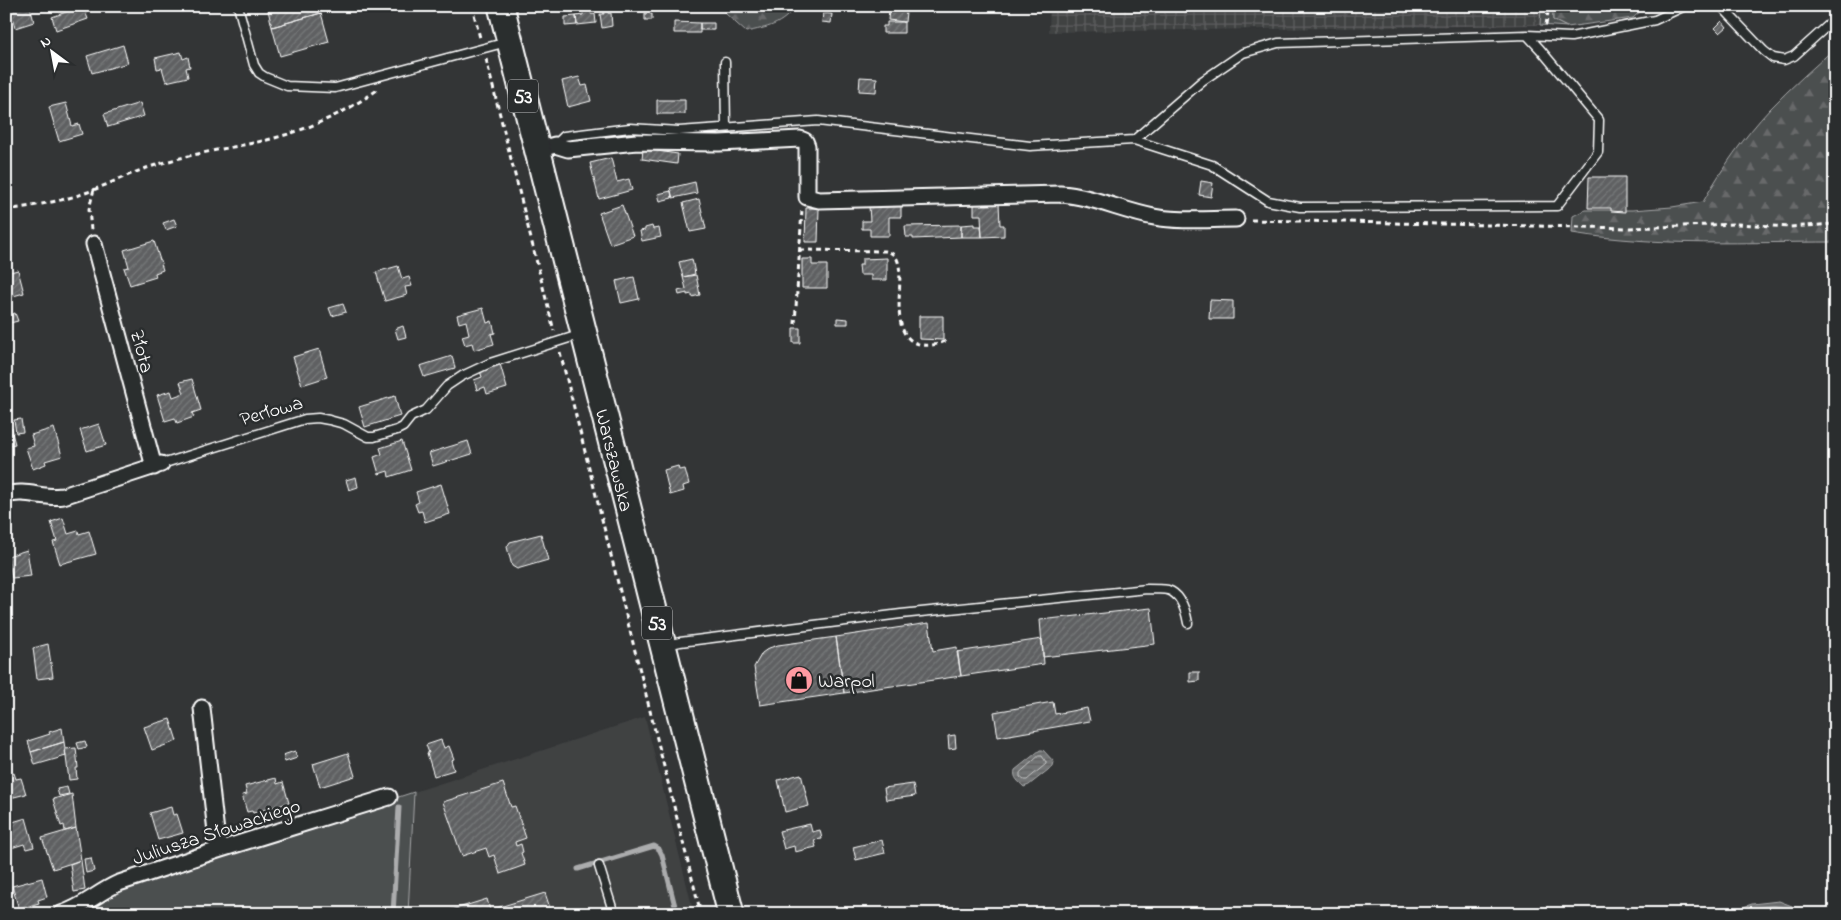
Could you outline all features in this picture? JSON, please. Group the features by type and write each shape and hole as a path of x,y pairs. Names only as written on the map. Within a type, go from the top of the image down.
{"main road":[{"name":"Warszawska","path":"501,6 510,42 546,148 583,333 730,914"}],"street":[{"path":"546,148 568,149 638,142 728,142 800,139 805,141 807,146 807,197 819,200 1060,194 1083,197 1154,217 1170,219 1236,219"},
{"name":"Złota","path":"94,244 158,466"},
{"name":"Perłowa","path":"6,495 27,492 49,498 62,496 158,466"},
{"path":"202,708 218,850"},
{"name":"Juliusza Słowackiego","path":"61,914 82,906 108,888 218,850 389,797"}],"lane":[{"path":"238,6 254,65 258,73 287,86 335,88 510,42"},
{"path":"1134,140 1202,82 1243,53 1278,43 1526,35 1571,36 1655,20 1685,6"},
{"path":"1721,6 1764,51 1773,58 1784,60 1794,56 1835,19"},
{"path":"546,148 564,136 630,128 679,131 818,121 1030,146 1134,140 1212,165 1268,201 1300,208 1557,206 1598,152 1599,120 1526,35"},
{"path":"725,62 726,127"},
{"name":"Perłowa","path":"158,466 305,419 318,418 344,424 368,437 382,435 403,427 411,417 426,410 447,386 462,376 490,363 583,333"},
{"path":"662,646 680,642 901,614 1147,589 1169,590 1181,601 1187,613 1188,624"},
{"path":"599,866 614,914"}],"path":[{"path":"1545,36 1549,6"},
{"path":"6,210 49,202 94,189 158,164 195,154 269,139 305,128 340,114 370,95 401,71"},
{"path":"94,189 89,209 90,228 94,244"},
{"path":"795,324 802,211 807,197"},
{"path":"1236,219 1630,228 1736,224 1790,227 1835,224"},
{"path":"800,250 891,252 898,260 900,319 907,335 911,340 927,345 937,344 949,339"},
{"path":"644,690 701,914"}],"shaded area":[{"path":"1050,6 1541,6 1540,25 1049,32"},
{"path":"645,717 694,914 408,914 414,792"}],"green space":[{"path":"724,6 796,6 785,18 774,25 746,32 726,14"},
{"path":"1541,6 1553,6 1553,20 1567,27 1540,25"},
{"path":"1553,6 1646,6 1633,18 1567,27 1553,20"},
{"path":"1835,48 1835,242 1671,242 1572,233 1573,216 1585,210 1632,210 1703,202 1734,153 1760,120"},
{"path":"414,792 408,914 75,914 124,886"}],"water":[{"path":"1040,750 1043,750 1054,762 1053,766 1024,787 1015,777 1015,770"},
{"path":"1779,901 1792,906 1798,914 1723,914 1752,904"}],"building":[{"path":"9,6 30,6 34,22 15,28"},
{"path":"83,6 88,19 56,30 52,17"},
{"path":"267,6 319,6 321,13 272,27"},
{"path":"1747,6 1768,6 1765,10 1755,12"},
{"path":"590,9 591,14 595,14 596,23 577,25 576,16 583,15 583,10"},
{"path":"603,9 608,9 608,13 611,13 612,26 602,28 600,14 604,14"},
{"path":"889,10 906,12 905,22 888,20"},
{"path":"321,13 329,42 280,56 272,27"},
{"path":"645,13 652,14 652,20 645,20"},
{"path":"823,13 832,14 831,23 822,22"},
{"path":"576,16 577,25 565,26 565,17"},
{"path":"1722,21 1727,27 1720,33 1715,28"},
{"path":"674,22 700,23 700,33 674,33"},
{"path":"887,22 904,22 904,33 883,33 883,26 887,26"},
{"path":"700,23 714,23 714,30 700,30"},
{"path":"123,45 128,63 92,73 87,56"},
{"path":"181,52 183,59 188,57 190,67 186,68 188,77 166,82 162,68 157,69 155,58"},
{"path":"579,77 582,86 587,85 591,101 568,107 562,81"},
{"path":"860,77 877,78 876,92 859,91"},
{"path":"657,100 685,100 685,114 657,114"},
{"path":"66,103 72,126 79,124 82,134 59,141 49,107"},
{"path":"140,103 144,116 108,127 104,114"},
{"path":"643,149 678,154 677,164 642,159"},
{"path":"611,158 617,182 629,179 632,190 599,199 590,163"},
{"path":"1589,177 1625,177 1625,212 1611,211 1611,208 1588,208"},
{"path":"1201,181 1213,183 1211,197 1199,195"},
{"path":"695,182 697,193 673,198 670,188"},
{"path":"671,191 672,198 660,201 658,194"},
{"path":"699,199 706,229 690,232 683,203"},
{"path":"999,203 1000,225 1004,225 1004,236 982,237 981,215 974,215 974,204"},
{"path":"622,205 633,236 610,244 599,213"},
{"path":"901,205 901,217 889,217 889,236 870,236 870,229 862,229 862,221 870,221 869,206"},
{"path":"806,208 819,208 818,242 805,242"},
{"path":"174,219 177,226 166,230 163,223"},
{"path":"974,224 974,226 981,226 982,237 961,237 961,225"},
{"path":"961,225 961,237 913,239 913,237 906,237 905,226"},
{"path":"652,226 653,229 659,228 661,237 642,241 640,231"},
{"path":"154,241 163,270 155,273 156,277 130,285 124,268 129,267 124,250"},
{"path":"887,258 887,280 871,280 871,275 860,275 859,265 862,265 862,259"},
{"path":"692,259 695,274 683,277 679,262"},
{"path":"802,259 812,259 812,265 827,265 827,288 802,288"},
{"path":"398,266 402,279 409,277 412,286 405,287 407,295 385,301 376,272"},
{"path":"18,270 24,293 6,298 6,273"},
{"path":"696,275 700,295 692,297 692,294 687,295 687,293 679,295 678,291 686,289 683,277"},
{"path":"634,277 639,299 621,303 616,281"},
{"path":"1210,300 1233,301 1233,319 1209,319"},
{"path":"343,304 346,312 332,316 329,308"},
{"path":"483,308 487,323 492,321 495,333 491,334 494,344 474,350 472,343 465,345 462,336 469,334 466,321 459,323 457,315"},
{"path":"15,313 18,321 6,324 6,316"},
{"path":"919,316 943,316 943,340 919,339"},
{"path":"837,318 848,319 848,324 837,324"},
{"path":"403,326 406,337 398,339 395,329"},
{"path":"793,328 800,328 800,343 793,343"},
{"path":"319,349 327,377 302,385 293,357"},
{"path":"452,356 455,368 424,377 420,366"},
{"path":"500,364 507,388 487,394 485,387 477,390 474,380 482,377 480,371"},
{"path":"192,379 201,410 192,413 194,417 177,423 175,418 165,421 157,395 171,391 173,397 184,393 180,382"},
{"path":"395,396 400,416 365,427 359,407"},
{"path":"21,419 23,432 16,433 14,420"},
{"path":"6,423 8,429 12,428 13,433 6,435"},
{"path":"99,424 106,445 87,451 80,430"},
{"path":"54,428 62,456 45,461 46,464 33,469 26,448 34,446 31,435"},
{"path":"12,433 15,444 6,446 6,435"},
{"path":"402,441 411,470 389,477 388,471 379,474 374,457 382,454 380,448"},
{"path":"468,441 472,454 433,466 429,453"},
{"path":"678,466 679,470 685,469 689,484 683,486 684,491 670,495 664,470"},
{"path":"356,477 358,487 349,490 346,480"},
{"path":"441,484 450,514 425,522 422,511 418,512 415,504 419,502 416,492"},
{"path":"63,518 68,534 78,531 79,534 89,531 96,554 60,564 53,542 57,541 51,522"},
{"path":"541,534 548,560 517,569 512,566 507,547 510,542"},
{"path":"27,550 31,576 12,578 8,556"},
{"path":"1151,608 1155,644 1043,657 1040,620"},
{"path":"929,623 933,651 957,647 961,676 844,693 836,637"},
{"name":"Warpol","path":"836,637 844,693 760,705 754,667 762,653 778,645"},
{"path":"1042,639 1044,664 961,676 957,652"},
{"path":"48,644 53,677 37,679 33,648"},
{"path":"1190,672 1199,672 1199,681 1190,682"},
{"path":"1053,702 1055,714 1087,708 1090,721 998,737 994,712"},
{"path":"170,719 177,741 152,750 144,727"},
{"path":"62,728 64,742 31,752 28,741"},
{"path":"955,735 956,748 949,749 948,736"},
{"path":"441,740 444,748 449,746 454,759 451,760 454,770 434,776 426,745"},
{"path":"85,741 87,747 79,749 77,743"},
{"path":"64,742 66,756 35,765 31,752"},
{"path":"76,748 77,779 69,780 65,749"},
{"path":"295,751 297,758 285,762 283,755"},
{"path":"348,753 355,776 320,787 313,764"},
{"path":"14,773 16,779 21,778 26,794 6,799 6,776"},
{"path":"801,774 809,806 785,812 778,780"},
{"path":"276,778 277,784 283,782 289,803 253,813 252,811 247,812 242,795 247,794 245,786"},
{"path":"503,783 511,807 515,806 526,838 515,842 516,846 521,844 523,852 521,853 525,865 500,874 494,855 489,857 486,848 462,856 443,802"},
{"path":"913,784 915,796 886,800 884,788"},
{"path":"67,787 69,794 59,796 57,789"},
{"path":"72,794 76,828 65,831 64,825 61,826 53,799"},
{"path":"171,807 173,815 177,814 183,833 158,840 150,813"},
{"path":"26,818 34,847 26,849 24,844 8,849 6,843 6,824"},
{"path":"810,824 812,832 820,830 822,839 814,840 816,847 795,852 794,846 784,849 779,831"},
{"path":"76,828 81,860 53,869 42,838"},
{"path":"882,840 885,853 856,860 853,847"},
{"path":"91,858 94,871 86,873 84,859"},
{"path":"81,860 85,890 74,892 70,864"},
{"path":"42,878 47,897 38,900 39,903 19,909 12,886"},
{"path":"545,893 552,914 439,914 487,899 490,910"}],"waterway":[{"path":"393,914 399,807"},
{"path":"578,869 654,846 659,849 662,855 677,914"}],"place":[{"name":"Warpol","path":"799,680"}]}
